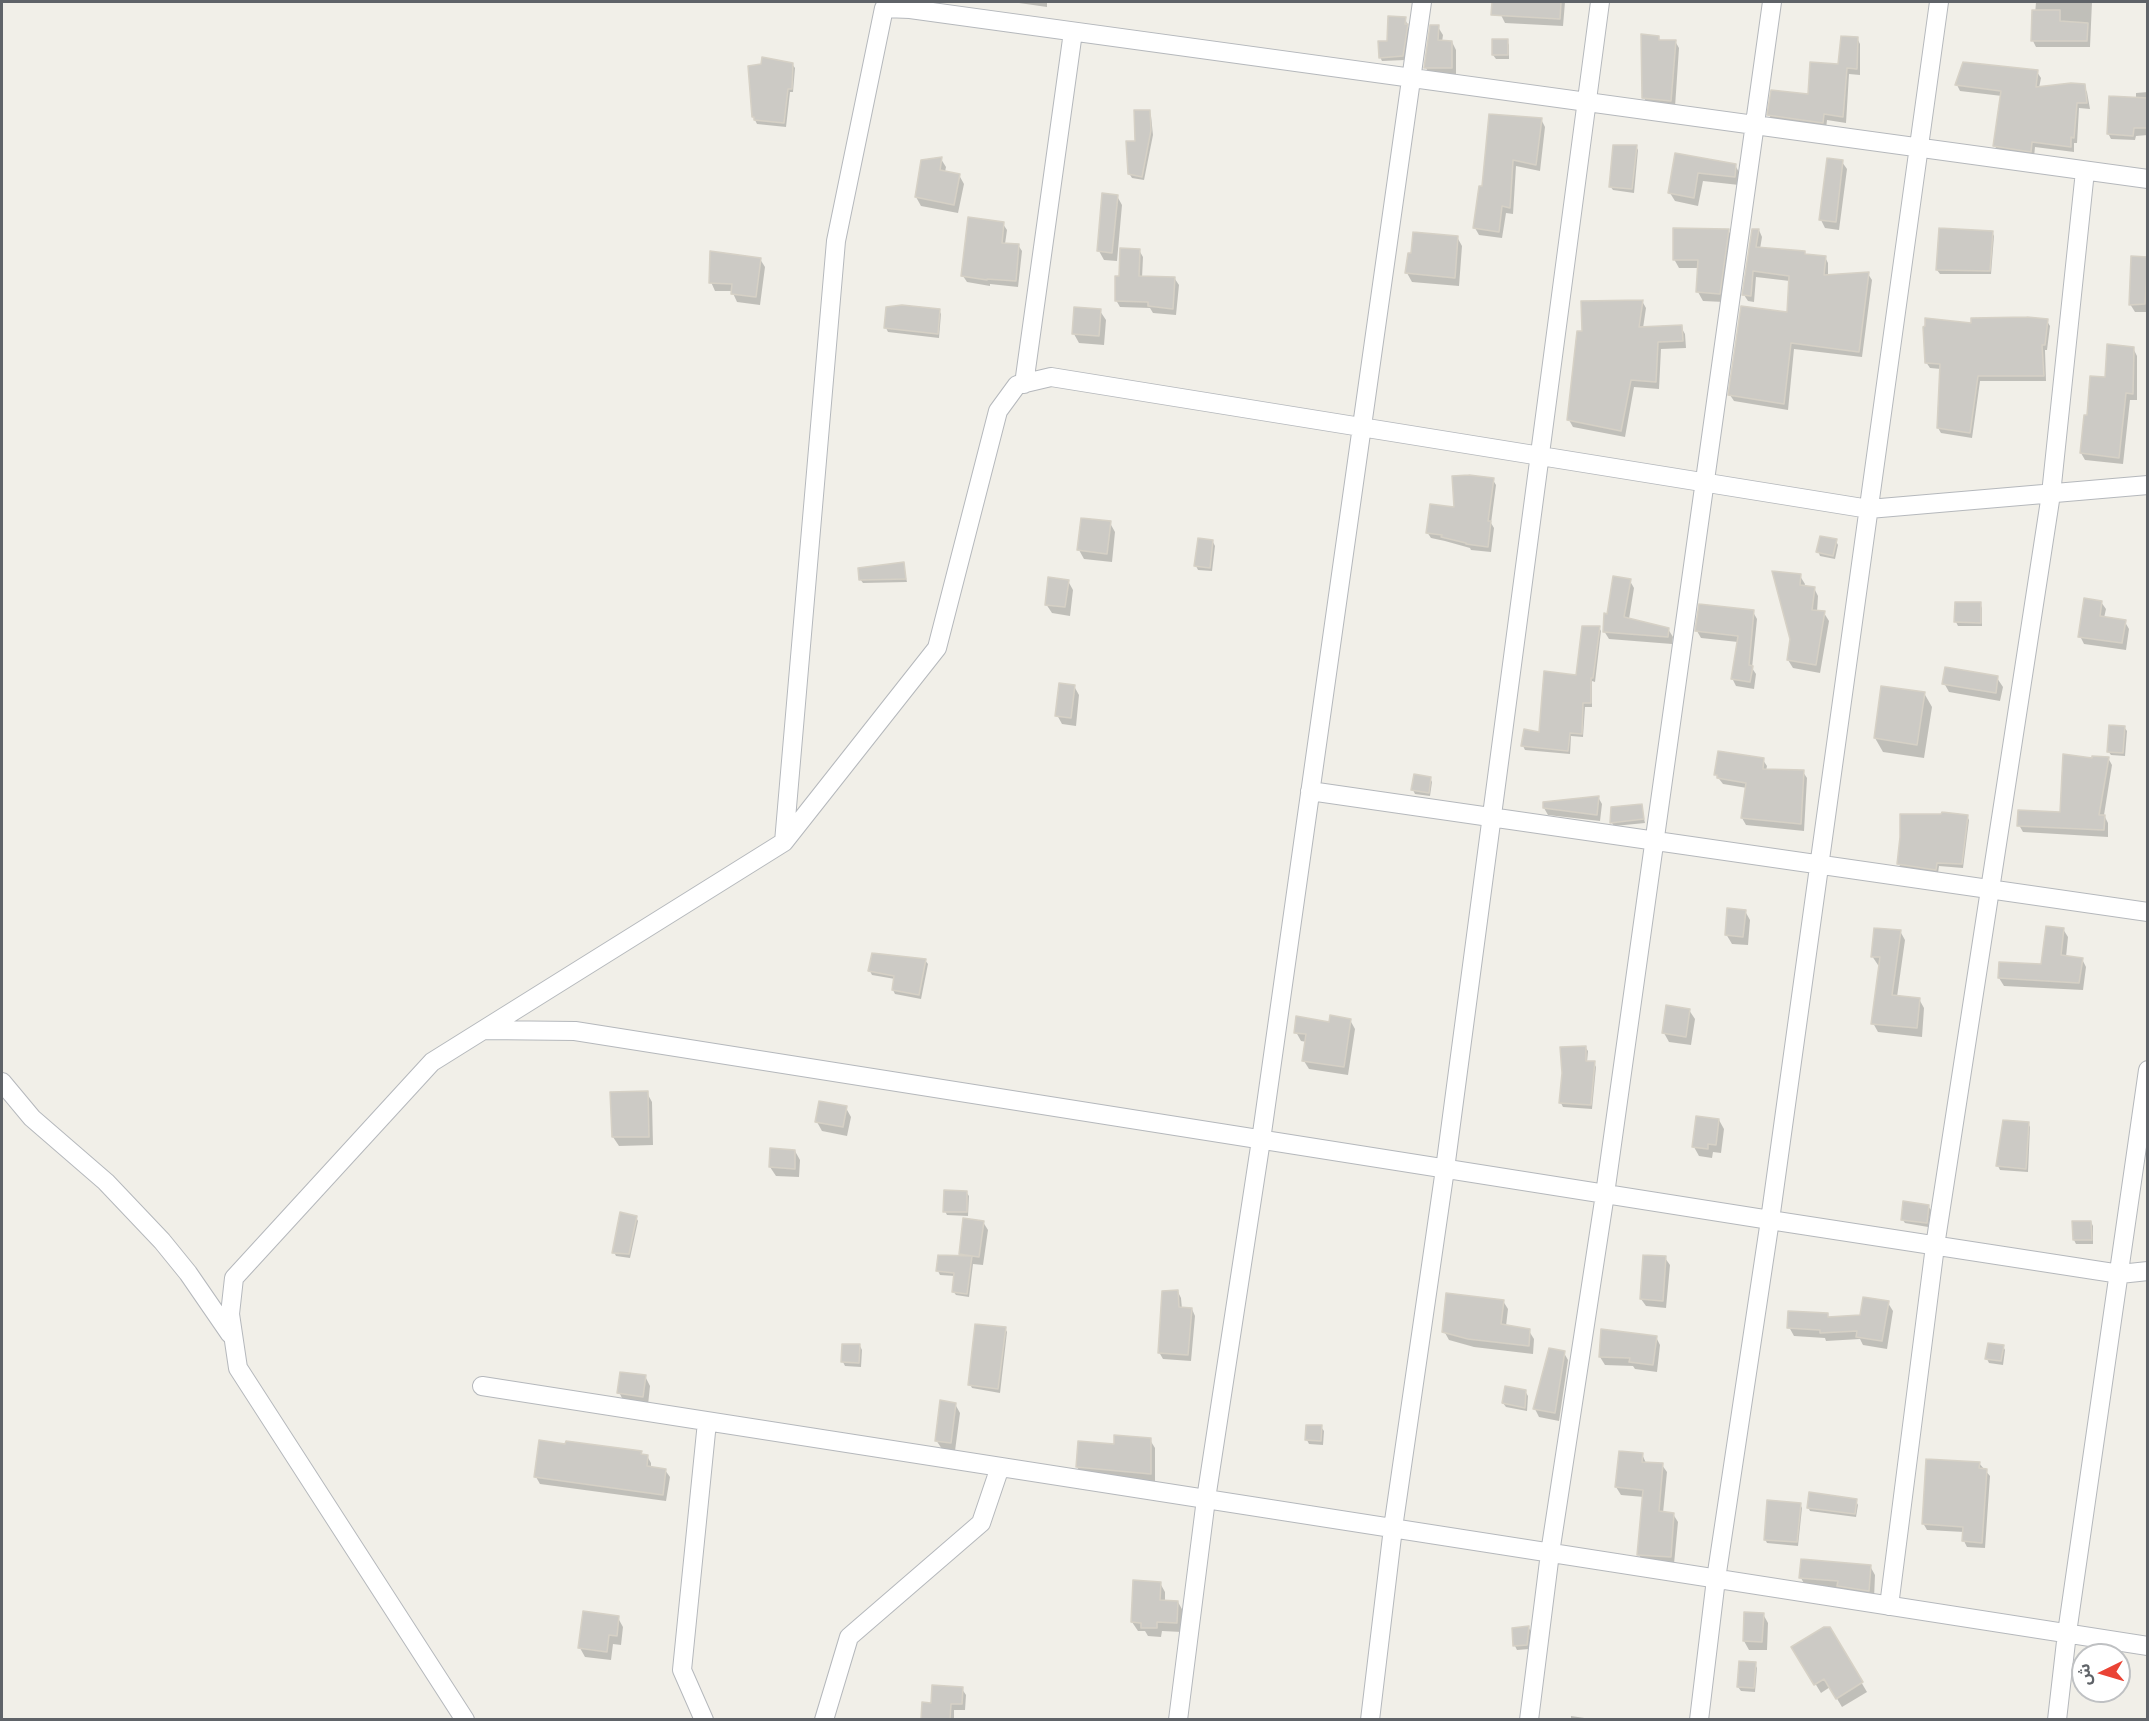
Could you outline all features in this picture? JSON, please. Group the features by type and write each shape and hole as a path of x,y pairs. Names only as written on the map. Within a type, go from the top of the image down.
{"street":[{"path":"1178,1719 1206,1499 1261,1140 1422,2"},
{"path":"1370,1719 1393,1528 1445,1169 1600,2"},
{"path":"1529,1719 1550,1553 1605,1194 1772,2"},
{"path":"1699,1719 1716,1579 1770,1220 1939,2"},
{"path":"784,842 836,241 885,5 2148,179"},
{"path":"1024,384 1073,32"},
{"path":"1889,1606 1935,1246 2051,494 2085,171"},
{"path":"465,1719 238,1368 230,1314 234,1278 432,1062 784,842 937,648 998,411 1017,385 1050,377 1869,509 2148,485"},
{"path":"1311,792 2148,912"},
{"path":"484,1030 575,1031 1935,1246 2120,1274 2148,1271"},
{"path":"2057,1719 2067,1634 2148,1070"},
{"path":"2,1082 32,1118 106,1182 162,1241 212,1306 234,1341"},
{"path":"482,1386 2148,1646"},
{"path":"704,1719 682,1670 707,1422"},
{"path":"824,1719 849,1637 981,1523 1000,1467"}],"building":[{"path":"1492,2 1561,2 1560,19 1491,15"},
{"path":"2032,10 2060,10 2060,21 2088,23 2087,41 2031,41"},
{"path":"1388,16 1406,17 1405,24 1408,24 1403,56 1379,58 1378,41 1387,41"},
{"path":"1430,25 1439,25 1438,40 1452,41 1452,68 1424,68"},
{"path":"1641,34 1659,36 1659,40 1676,40 1671,101 1642,98"},
{"path":"1841,36 1858,37 1857,69 1847,68 1843,117 1824,114 1823,123 1767,115 1771,90 1808,94 1810,62 1838,64"},
{"path":"1492,39 1508,39 1508,55 1492,55"},
{"path":"762,57 793,63 792,89 788,89 784,123 754,120 752,117 748,66 761,64"},
{"path":"1963,62 2038,70 2036,87 2071,83 2085,84 2087,103 2077,103 2071,147 2032,142 2031,152 1993,146 2001,91 1955,85"},
{"path":"2109,96 2148,98 2148,128 2134,128 2133,136 2107,134"},
{"path":"1134,110 1150,110 1151,130 1142,177 1128,174 1126,141 1135,141"},
{"path":"1489,114 1542,118 1536,165 1513,160 1510,208 1502,206 1499,232 1473,228 1479,186 1482,186"},
{"path":"1613,145 1637,145 1632,189 1609,187"},
{"path":"1675,153 1736,164 1735,177 1698,173 1694,198 1668,193"},
{"path":"942,157 940,170 960,174 954,205 915,197 921,160"},
{"path":"1827,158 1843,160 1836,222 1819,220"},
{"path":"1102,193 1118,195 1112,253 1097,251"},
{"path":"968,217 1004,222 1002,243 1019,244 1016,281 961,276"},
{"path":"1673,228 1729,229 1720,294 1696,292 1698,260 1673,260"},
{"path":"1939,228 1993,231 1990,271 1936,270"},
{"path":"1752,229 1759,229 1756,247 1805,251 1805,254 1826,256 1824,275 1869,272 1859,352 1791,343 1784,404 1728,395 1741,306 1787,312 1789,276 1753,271 1751,296 1742,295"},
{"path":"1413,232 1458,236 1455,278 1405,273 1408,253 1411,253"},
{"path":"1120,248 1140,249 1139,276 1175,277 1173,309 1148,306 1148,302 1115,301 1115,276 1119,276"},
{"path":"710,251 761,258 756,297 731,294 732,284 709,283"},
{"path":"2131,256 2148,257 2145,304 2129,305"},
{"path":"1643,300 1639,327 1682,325 1683,341 1658,342 1656,382 1631,380 1621,431 1567,420 1577,331 1582,331 1581,301"},
{"path":"902,305 940,309 938,334 884,328 886,307"},
{"path":"1074,307 1101,309 1099,336 1072,334"},
{"path":"1925,318 1971,323 1971,318 2048,319 2045,345 2042,345 2044,376 1978,376 1970,433 1937,428 1940,364 1925,363 1923,327"},
{"path":"2107,344 2134,347 2133,394 2126,393 2119,458 2080,453 2084,415 2087,415 2090,376 2105,377"},
{"path":"1469,475 1494,478 1488,521 1491,521 1488,547 1466,544 1441,537 1442,535 1426,533 1430,504 1454,507 1452,476"},
{"path":"1081,518 1111,521 1107,554 1077,550"},
{"path":"1820,536 1837,539 1833,556 1816,552"},
{"path":"1198,538 1213,540 1210,568 1194,566"},
{"path":"904,562 906,579 859,580 858,568"},
{"path":"1772,571 1801,574 1800,585 1815,587 1812,610 1825,611 1816,665 1787,660 1790,639"},
{"path":"1613,576 1631,579 1624,617 1669,628 1668,637 1603,632 1604,613 1607,614"},
{"path":"1048,577 1069,580 1065,607 1045,605"},
{"path":"2084,598 2102,601 2100,616 2126,620 2122,643 2078,637"},
{"path":"1955,602 1981,602 1981,623 1954,622"},
{"path":"1699,604 1754,610 1749,665 1753,666 1750,682 1731,679 1738,636 1695,631"},
{"path":"1582,626 1600,626 1593,678 1591,678 1591,703 1583,703 1582,734 1570,733 1568,751 1521,746 1524,729 1539,732 1544,671 1576,675"},
{"path":"1945,667 1998,676 1996,693 1942,684"},
{"path":"1059,683 1075,685 1071,718 1055,716"},
{"path":"1881,686 1925,692 1917,745 1874,738"},
{"path":"2109,725 2125,726 2123,753 2107,752"},
{"path":"1718,751 1764,758 1763,769 1804,770 1801,824 1741,818 1746,783 1717,778 1717,775 1714,775"},
{"path":"2063,754 2092,758 2092,756 2109,757 2099,815 2105,815 2104,830 2017,826 2018,810 2060,812"},
{"path":"1414,774 1431,777 1429,793 1411,790"},
{"path":"1599,796 1597,815 1543,808 1543,802"},
{"path":"1642,804 1644,819 1610,823 1611,807"},
{"path":"1942,812 1968,815 1962,864 1937,863 1936,870 1897,864 1900,814 1941,814"},
{"path":"1727,908 1746,910 1743,937 1725,935"},
{"path":"2046,926 2064,928 2061,955 2083,958 2079,983 1998,978 1999,962 2041,964"},
{"path":"1874,928 1901,930 1892,995 1920,998 1917,1028 1871,1024 1880,957 1871,957"},
{"path":"872,953 926,959 919,995 892,990 894,976 868,971"},
{"path":"1666,1005 1690,1009 1686,1037 1662,1033"},
{"path":"1330,1015 1351,1019 1344,1067 1302,1061 1306,1034 1294,1033 1296,1016 1329,1022"},
{"path":"1586,1046 1586,1061 1595,1061 1591,1105 1559,1103 1562,1073 1560,1047"},
{"path":"648,1091 649,1137 612,1137 610,1092"},
{"path":"819,1101 847,1106 843,1127 815,1122"},
{"path":"1696,1116 1719,1119 1716,1145 1708,1144 1708,1149 1692,1147"},
{"path":"2003,1120 2029,1122 2026,1169 1996,1166"},
{"path":"770,1148 795,1150 795,1169 769,1167"},
{"path":"944,1190 967,1191 967,1212 943,1212"},
{"path":"1903,1201 1929,1205 1927,1223 1901,1220"},
{"path":"620,1212 637,1216 629,1254 612,1253"},
{"path":"963,1218 984,1221 979,1257 959,1254"},
{"path":"2072,1221 2091,1221 2092,1240 2073,1240"},
{"path":"938,1255 972,1256 967,1294 952,1292 954,1273 936,1271"},
{"path":"1643,1255 1666,1256 1663,1301 1640,1299"},
{"path":"1178,1290 1179,1307 1192,1308 1188,1355 1158,1353 1162,1291"},
{"path":"1446,1293 1504,1300 1501,1324 1530,1329 1529,1346 1468,1339 1442,1332"},
{"path":"1863,1297 1889,1301 1882,1341 1856,1337 1857,1331 1820,1333 1820,1330 1787,1328 1788,1311 1828,1313 1828,1317 1860,1315"},
{"path":"975,1324 1006,1327 998,1389 968,1385"},
{"path":"1601,1329 1657,1336 1653,1365 1629,1362 1630,1358 1599,1357"},
{"path":"1988,1343 2004,1345 2001,1361 1985,1359"},
{"path":"842,1344 860,1344 859,1363 841,1362"},
{"path":"1549,1348 1565,1351 1555,1413 1533,1409"},
{"path":"620,1372 646,1375 643,1397 617,1393"},
{"path":"1505,1386 1526,1390 1525,1408 1502,1403"},
{"path":"940,1400 956,1403 951,1443 935,1441"},
{"path":"1306,1425 1322,1425 1321,1441 1305,1440"},
{"path":"1114,1435 1151,1438 1151,1474 1076,1467 1078,1441 1114,1444"},
{"path":"539,1440 565,1444 566,1441 642,1451 641,1454 648,1455 647,1466 666,1469 663,1495 534,1477"},
{"path":"1619,1451 1643,1453 1642,1462 1663,1463 1659,1511 1674,1513 1671,1557 1637,1555 1643,1490 1615,1487"},
{"path":"1926,1459 1980,1462 1979,1468 1987,1469 1982,1543 1962,1541 1963,1527 1922,1524"},
{"path":"1809,1492 1857,1499 1855,1514 1807,1508"},
{"path":"1767,1500 1801,1503 1797,1542 1764,1540"},
{"path":"1801,1559 1871,1565 1869,1591 1837,1586 1838,1581 1799,1578"},
{"path":"1133,1580 1161,1582 1160,1600 1178,1601 1177,1623 1157,1622 1157,1628 1141,1628 1141,1623 1131,1622"},
{"path":"583,1611 619,1616 617,1636 609,1635 607,1652 578,1648"},
{"path":"1744,1612 1764,1613 1762,1642 1743,1641"},
{"path":"1529,1626 1527,1645 1513,1646 1512,1628"},
{"path":"1824,1627 1830,1627 1863,1682 1836,1699 1824,1679 1814,1685 1791,1647"},
{"path":"1739,1661 1756,1662 1754,1688 1737,1687"},
{"path":"932,1685 963,1687 962,1704 951,1704 950,1719 921,1719 922,1702 931,1703"}]}
